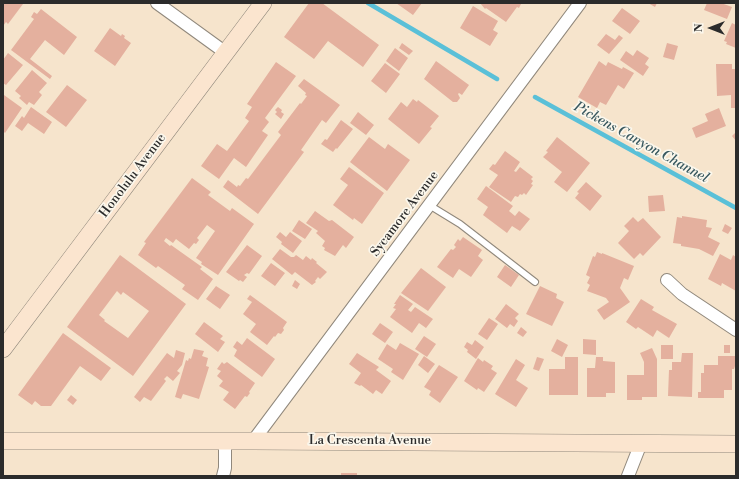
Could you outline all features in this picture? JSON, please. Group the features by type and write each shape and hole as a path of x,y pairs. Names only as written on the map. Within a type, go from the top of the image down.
{"main road":[{"name":"Honolulu Avenue","path":"3,349 263,3"},
{"name":"La Crescenta Avenue","path":"3,441 736,444"}],"street":[{"path":"157,3 226,53"},
{"name":"Sycamore Avenue","path":"253,441 580,3"},
{"path":"667,280 682,294 736,330"},
{"path":"223,476 225,468 225,441"},
{"path":"628,476 641,443"}],"lane":[{"path":"430,205 460,224 535,282"}],"building":[{"path":"3,3 23,4 8,24 6,22 3,26"},
{"path":"309,3 322,3 379,45 363,67 328,41 314,59 284,37"},
{"path":"396,3 422,3 413,15"},
{"path":"480,3 521,4 506,22 486,8 485,9"},
{"path":"648,3 657,3 655,7"},
{"path":"707,3 721,3 732,7 727,19 704,10"},
{"path":"473,6 498,21 493,30 498,33 490,46 460,28"},
{"path":"622,8 640,21 630,34 612,21"},
{"path":"41,9 77,37 64,55 45,40 30,59 52,76 50,79 11,50 34,19 31,17 34,12 37,14"},
{"path":"732,23 736,25 736,48 726,44 727,42 724,41"},
{"path":"110,28 121,36 122,34 125,36 124,38 131,43 115,66 94,51"},
{"path":"606,34 615,40 619,35 623,38 609,54 597,45"},
{"path":"402,43 413,51 409,55 399,48"},
{"path":"667,43 678,46 674,60 663,57"},
{"path":"395,48 408,58 399,71 386,61"},
{"path":"637,50 649,58 645,64 649,67 643,76 620,60 626,51 633,56"},
{"path":"8,53 23,65 6,85 3,83 3,60"},
{"path":"436,61 469,85 462,95 459,93 458,94 460,98 457,102 453,102 424,79"},
{"path":"599,61 606,66 608,62 622,69 623,67 634,73 624,89 618,85 606,105 600,102 597,108 578,97"},
{"path":"276,62 296,76 265,118 269,122 262,131 268,135 246,167 234,158 219,179 201,166 217,144 227,151 249,121 245,118 252,107 247,104"},
{"path":"385,63 400,74 386,93 371,81"},
{"path":"716,64 732,64 732,69 736,69 736,108 731,108 731,95 717,96"},
{"path":"32,70 47,83 39,92 42,95 34,105 29,102 27,105 19,98 21,96 15,91"},
{"path":"304,79 340,105 326,123 322,120 301,150 304,152 258,214 223,187 228,180 237,187 238,185 240,186 246,178 248,179 281,135 278,132 307,96 305,95 306,93 298,86"},
{"path":"67,85 87,100 66,127 46,112"},
{"path":"4,95 22,108 5,133 3,131"},
{"path":"413,99 417,102 418,100 439,116 430,127 432,128 419,144 388,119 401,102 407,107"},
{"path":"31,107 52,122 44,134 28,123 22,131 15,126 22,116 24,118"},
{"path":"278,107 284,114 281,119 275,114 277,112 275,110"},
{"path":"719,108 726,126 696,138 692,128 708,121 705,114"},
{"path":"358,112 374,125 366,135 350,123"},
{"path":"341,120 353,129 333,152 321,144 325,139 327,140"},
{"path":"736,132 736,141 732,136"},
{"path":"369,137 385,149 388,144 410,160 387,191 350,162"},
{"path":"557,137 590,163 567,192 554,182 562,172 543,157 548,152 546,151"},
{"path":"505,151 520,162 514,171 516,172 520,167 533,177 531,179 533,181 531,184 533,185 526,195 524,193 522,195 520,194 518,197 515,196 511,202 489,187 498,175 489,169 493,164 495,165"},
{"path":"349,167 384,193 362,224 354,218 353,220 333,205 348,185 340,179"},
{"path":"192,178 211,192 208,195 230,211 232,208 254,224 218,275 201,264 202,262 196,258 215,231 207,225 197,238 199,240 196,244 194,243 189,249 176,239 173,243 166,238 164,241 202,267 200,269 213,279 198,300 182,289 185,285 158,266 156,268 138,255 146,243 144,242"},
{"path":"586,182 602,196 590,211 575,198 579,193 577,192"},
{"path":"486,186 513,206 509,211 515,216 519,211 530,219 520,231 512,226 507,233 483,215 488,207 477,199"},
{"path":"663,195 665,211 649,212 648,196"},
{"path":"315,211 329,221 332,220 354,237 346,248 343,245 335,256 324,250 325,248 322,246 325,241 316,233 318,231 306,223"},
{"path":"682,216 707,220 706,227 712,228 708,237 720,243 713,256 699,249 673,243 677,217 682,218"},
{"path":"633,217 638,222 643,218 661,237 643,256 640,253 634,259 618,243 629,231 624,226"},
{"path":"299,220 312,229 305,239 292,231"},
{"path":"725,224 732,228 728,234 722,231"},
{"path":"280,232 286,237 290,232 302,241 293,253 281,244 282,242 276,237"},
{"path":"463,237 482,250 478,256 483,260 471,277 459,269 453,278 437,267 451,249 453,250 456,247 454,245 458,239 460,241"},
{"path":"247,245 262,256 249,274 247,273 244,275 247,277 243,282 226,272"},
{"path":"280,249 291,257 296,255 303,260 306,256 311,260 312,258 327,272 320,279 318,277 315,281 316,282 312,285 295,272 292,275 272,259"},
{"path":"597,252 634,266 628,280 624,278 620,288 630,302 604,320 597,310 609,302 606,298 587,291 590,285 587,283 590,277 586,275 593,256 595,257"},
{"path":"720,254 731,260 733,255 736,257 736,291 722,283 721,286 708,279"},
{"path":"120,255 186,304 133,376 67,327","holes":["117,291 121,295 123,292 149,311 128,338 104,321 105,320 99,315"]},
{"path":"271,263 285,273 275,286 261,276"},
{"path":"505,265 519,275 511,287 497,277"},
{"path":"421,268 446,287 428,311 401,293"},
{"path":"295,280 300,284 297,289 292,286"},
{"path":"216,286 230,295 220,309 206,299"},
{"path":"540,286 557,294 556,298 564,302 552,326 526,314"},
{"path":"250,295 287,322 281,334 278,333 275,337 274,336 267,345 250,332 256,324 243,314 252,302 247,299"},
{"path":"400,295 413,304 408,310 411,312 415,307 433,319 426,328 419,323 412,333 390,317 396,309 393,308 396,304 394,304"},
{"path":"641,299 654,307 652,310 677,324 669,338 657,330 653,337 638,327 636,329 626,322"},
{"path":"506,304 519,314 515,318 518,321 514,327 510,324 507,328 495,319"},
{"path":"489,318 498,324 487,340 478,334"},
{"path":"204,322 223,336 220,339 225,342 218,352 195,334"},
{"path":"380,323 393,332 385,343 372,334"},
{"path":"521,327 527,332 523,337 517,333"},
{"path":"63,333 111,368 101,381 80,366 51,406 41,406 35,401 32,405 18,395"},
{"path":"424,336 436,344 427,357 415,349"},
{"path":"247,338 275,359 262,377 234,356 237,350 233,347 237,341 242,345"},
{"path":"557,339 568,345 562,357 551,351"},
{"path":"583,339 596,340 596,355 583,354"},
{"path":"475,340 484,347 476,359 467,352 468,350 464,347 467,342 472,345"},
{"path":"400,343 419,354 403,380 391,372 393,369 378,359 387,344 396,350"},
{"path":"661,345 673,345 673,359 661,359"},
{"path":"724,345 730,345 730,353 724,353"},
{"path":"652,348 657,359 657,397 642,397 642,400 627,400 627,375 644,375 644,362 640,353"},
{"path":"194,349 204,351 202,356 208,358 206,366 209,367 199,399 183,394 181,399 175,397 186,360 188,361 189,358 191,359"},
{"path":"176,350 185,353 182,365 177,371 180,373 173,381 167,376 164,379 166,381 151,401 144,397 140,402 134,397 167,353 174,358"},
{"path":"357,353 379,367 376,370 391,381 382,394 376,390 373,394 361,385 360,386 354,383 361,373 349,364"},
{"path":"682,353 693,353 692,397 668,396 669,370 672,370 672,362 681,362"},
{"path":"424,356 435,364 428,373 418,365"},
{"path":"718,356 735,356 735,366 734,369 732,369 732,390 724,390 724,398 698,398 698,392 701,392 701,373 704,373 704,365 718,365"},
{"path":"537,357 544,359 539,371 533,369"},
{"path":"565,357 578,357 578,395 549,395 549,369 565,369"},
{"path":"596,357 603,357 603,361 615,362 615,393 606,393 606,397 587,397 587,368 595,368"},
{"path":"478,358 493,366 491,369 497,373 484,392 478,388 477,390 464,381"},
{"path":"516,359 525,365 516,380 528,388 516,407 495,394"},
{"path":"222,362 224,364 227,362 255,383 247,397 245,396 235,409 223,400 229,392 219,386 223,381 217,376 221,371 217,369"},
{"path":"439,365 458,377 440,403 429,395 431,391 424,387"},
{"path":"71,395 77,400 73,405 67,400"},
{"path":"341,473 357,473 357,476 341,476"}],"waterway":[{"name":"Pickens Canyon Channel","path":"368,3 497,79"},
{"name":"Pickens Canyon Channel","path":"535,97 736,208"}]}
